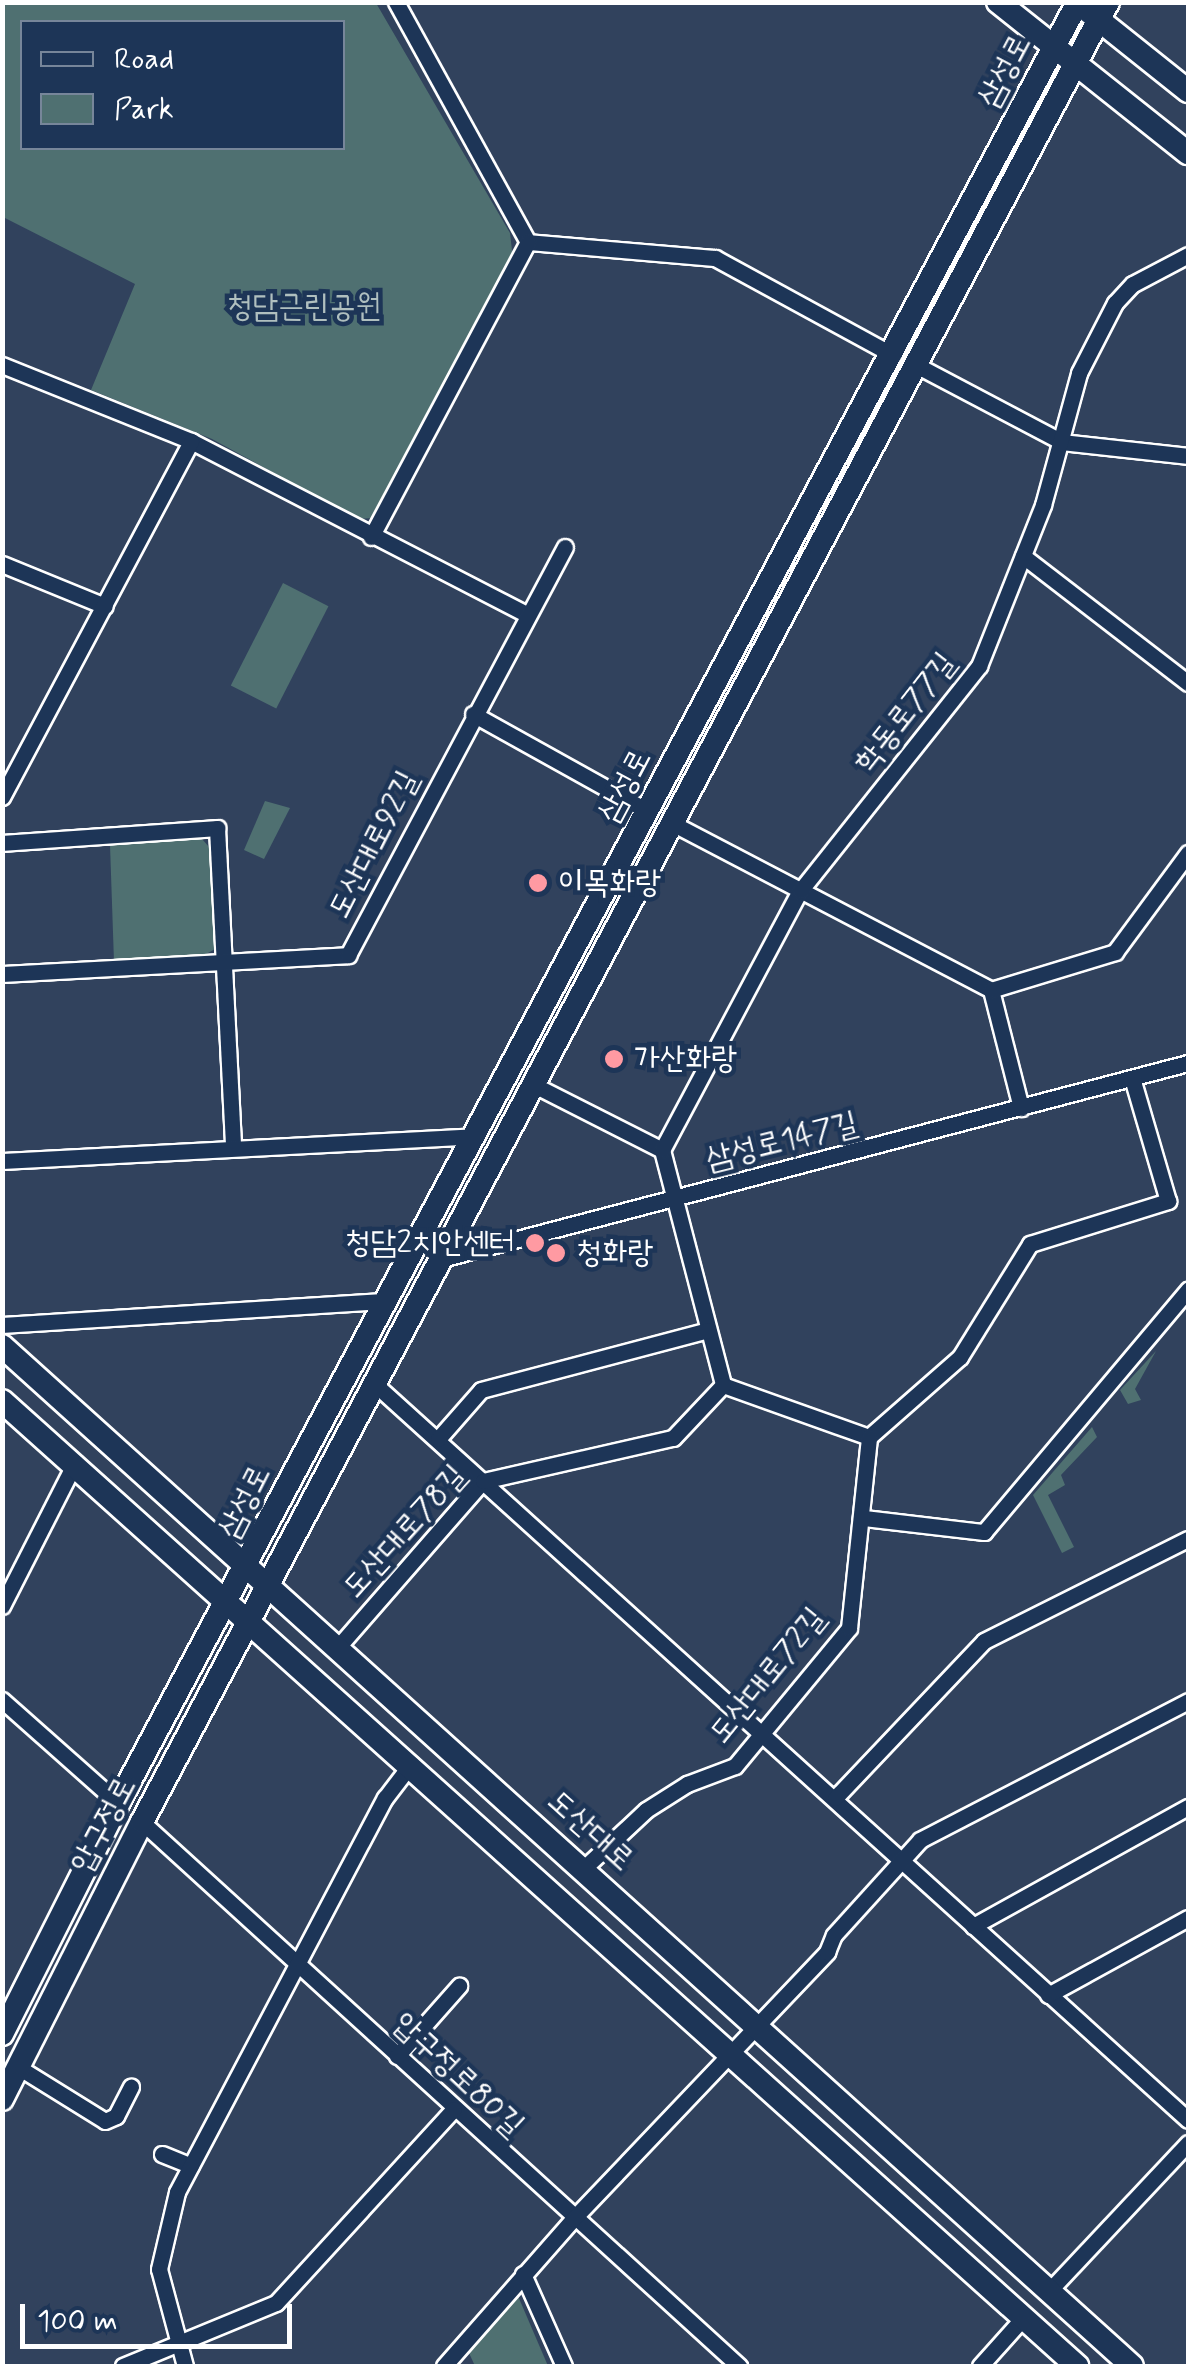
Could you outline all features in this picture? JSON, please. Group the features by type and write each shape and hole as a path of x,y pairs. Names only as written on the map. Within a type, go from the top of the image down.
{"main road":[{"path":"998,2 1188,153"},
{"path":"1078,3 1103,11 1188,91"},
{"name":"삼성로","path":"230,1600 1078,3"},
{"name":"삼성로","path":"270,1586 378,1387 670,822 1103,11"},
{"name":"도산대로","path":"2,1346 1132,2366"},
{"path":"2,1401 230,1600 1077,2366"},
{"name":"압구정로","path":"2,2099 142,1822 270,1586"},
{"name":"압구정로","path":"2,2034 118,1802 230,1600"}],"street":[{"path":"396,2 528,242"},
{"path":"528,242 715,258 893,355"},
{"path":"371,537 528,242"},
{"name":"학동로77길","path":"662,1150 800,890 979,666 1023,556 1062,442 1079,373 1115,303 1133,284 1188,255"},
{"path":"916,365 1062,442 1188,456"},
{"path":"2,366 191,440 528,616"},
{"path":"2,797 191,440"},
{"name":"도산대로92길","path":"2,974 348,955 473,714 566,546"},
{"path":"1023,556 1188,683"},
{"path":"2,564 105,606"},
{"path":"473,714 647,811"},
{"path":"670,822 991,990 1116,952 1188,853"},
{"path":"2,844 217,828 233,1147"},
{"path":"991,990 1021,1108"},
{"name":"삼성로147길","path":"445,1258 1188,1063"},
{"path":"534,1085 662,1150 723,1384 869,1437 960,1357 1030,1244 1168,1201 1132,1078"},
{"path":"2,1161 476,1136"},
{"path":"864,1518 984,1532 1188,1290"},
{"path":"2,1325 387,1301"},
{"path":"438,1439 481,1390 708,1330"},
{"name":"도산대로78길","path":"338,1647 483,1481 673,1438 723,1384"},
{"path":"378,1387 1188,2120"},
{"name":"도산대로72길","path":"584,1869 646,1810 686,1784 735,1766 849,1628 864,1518 869,1437"},
{"path":"2,1606 74,1463"},
{"path":"835,1798 984,1641 1188,1539"},
{"path":"2,1700 118,1802"},
{"path":"444,2366 572,2219 755,2025 920,1840 1188,1701"},
{"path":"185,2366 159,2269 177,2192 295,1964 411,1764"},
{"path":"973,1926 1188,1807"},
{"name":"압구정로80길","path":"142,1822 572,2219 739,2366"},
{"path":"1048,1995 1188,1918"},
{"path":"397,2056 460,1986"},
{"path":"18,2067 105,2120 116,2116 131,2087"},
{"path":"123,2366 276,2303 454,2109"},
{"path":"1049,2291 1188,2143"},
{"path":"162,2154 191,2166"},
{"path":"523,2274 564,2366"},
{"path":"980,2366 1023,2318"}],"green space":[{"name":"청담근린공원","path":"2,3 376,3 510,233 513,259 373,518 358,519 212,439 91,390 135,284 3,217"},
{"path":"283,583 328,606 276,709 231,685"},
{"path":"265,801 290,808 264,859 244,850"},
{"path":"202,839 210,848 215,949 201,957 114,962 110,845"},
{"path":"1156,1351 1135,1389 1141,1400 1128,1404 1120,1390"},
{"path":"1092,1427 1097,1437 1061,1475 1065,1485 1048,1495 1074,1547 1062,1553 1033,1495"},
{"path":"518,2296 548,2366 475,2366 469,2353"}],"place":[{"name":"이목화랑","path":"538,883"},
{"name":"가산화랑","path":"614,1059"},
{"name":"청담2치안센터","path":"535,1243"},
{"name":"청화랑","path":"556,1253"}]}
